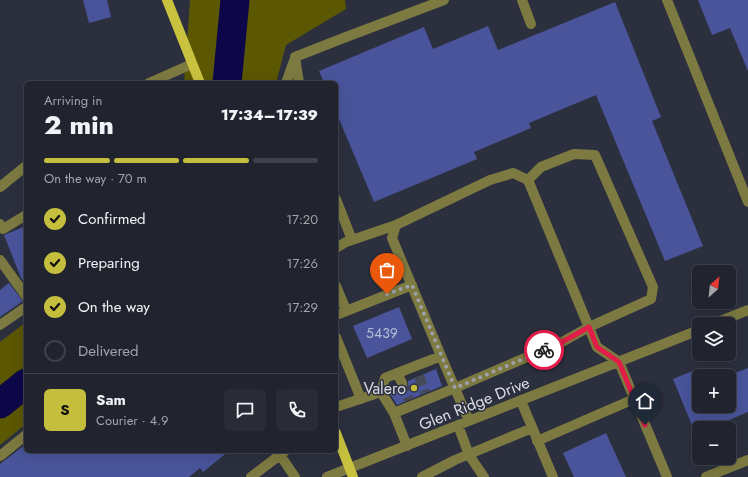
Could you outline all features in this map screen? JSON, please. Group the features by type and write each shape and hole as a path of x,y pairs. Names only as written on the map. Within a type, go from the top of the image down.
{"main road":[{"path":"167,0 199,81"},
{"path":"338,438 351,473"}],"street":[{"path":"287,81 295,57 444,0"},
{"path":"522,0 531,24"},
{"path":"667,0 748,202"},
{"path":"295,57 299,81"},
{"path":"154,81 192,64"},
{"path":"394,414 410,403 427,396 455,388 562,342 589,327 651,298 653,287 595,156 574,154 541,167 528,180"},
{"path":"0,187 24,168"},
{"path":"338,247 352,240 396,225 490,180 513,173 528,180 597,347 619,362 666,477"},
{"path":"338,204 352,240"},
{"path":"0,224 3,229 24,216"},
{"path":"396,225 392,238 468,421"},
{"path":"0,260 24,293"},
{"path":"338,314 412,285"},
{"path":"338,291 346,310"},
{"path":"0,325 24,308"},
{"path":"730,317 748,310"},
{"name":"Glen Ridge Drive","path":"327,477 351,473 407,446 458,425 692,333"},
{"path":"339,352 361,399"},
{"path":"407,446 394,414 381,392 385,378 442,356"},
{"path":"415,366 419,376"},
{"path":"397,373 402,383"},
{"path":"338,406 381,392"},
{"path":"537,441 634,399"},
{"path":"520,401 553,477"},
{"path":"458,425 469,455 484,477"},
{"path":"422,477 455,460 532,428"},
{"path":"0,456 24,437"},
{"path":"251,477 283,453 295,477"},
{"path":"706,477 748,460"}],"shaded area":[{"path":"190,0 345,0 346,9 286,45 277,81 184,81"},
{"path":"24,324 24,426 0,445 0,342"}],"building":[{"path":"83,0 107,0 111,17 89,23"},
{"path":"698,0 748,0 748,71 730,28 712,35"},
{"path":"615,2 661,117 652,121 703,246 665,261 596,95 529,123 531,128 474,152 477,159 374,202 338,117 338,81 323,81 319,71 424,27 433,49 488,26 498,50"},
{"path":"24,227 24,282 21,278 4,235"},
{"path":"9,283 23,301 0,317 0,290"},
{"path":"399,307 412,339 367,358 353,326"},
{"path":"748,368 748,412 727,421 692,421 692,426 673,379 692,371 692,413 736,413 736,372"},
{"name":"Valero","path":"436,369 442,386 397,405 388,391 389,389 396,386 399,389 405,389 408,386 408,381"},
{"path":"606,433 626,477 574,477 563,453"},
{"path":"24,446 24,453 227,453 203,472 200,468 189,477 0,477 0,464"}],"waterway":[{"path":"227,81 235,0"},
{"path":"0,404 24,385"}],"tunnel":[{"path":"419,376 425,393"},
{"path":"402,383 409,400"}],"way so far":[{"path":"387,294 412,285 455,388 544,350"}],"place":[{"name":"Valero","path":"414,388"}],"route":[{"path":"544,350 589,327 597,347 619,362 645,425"}]}
